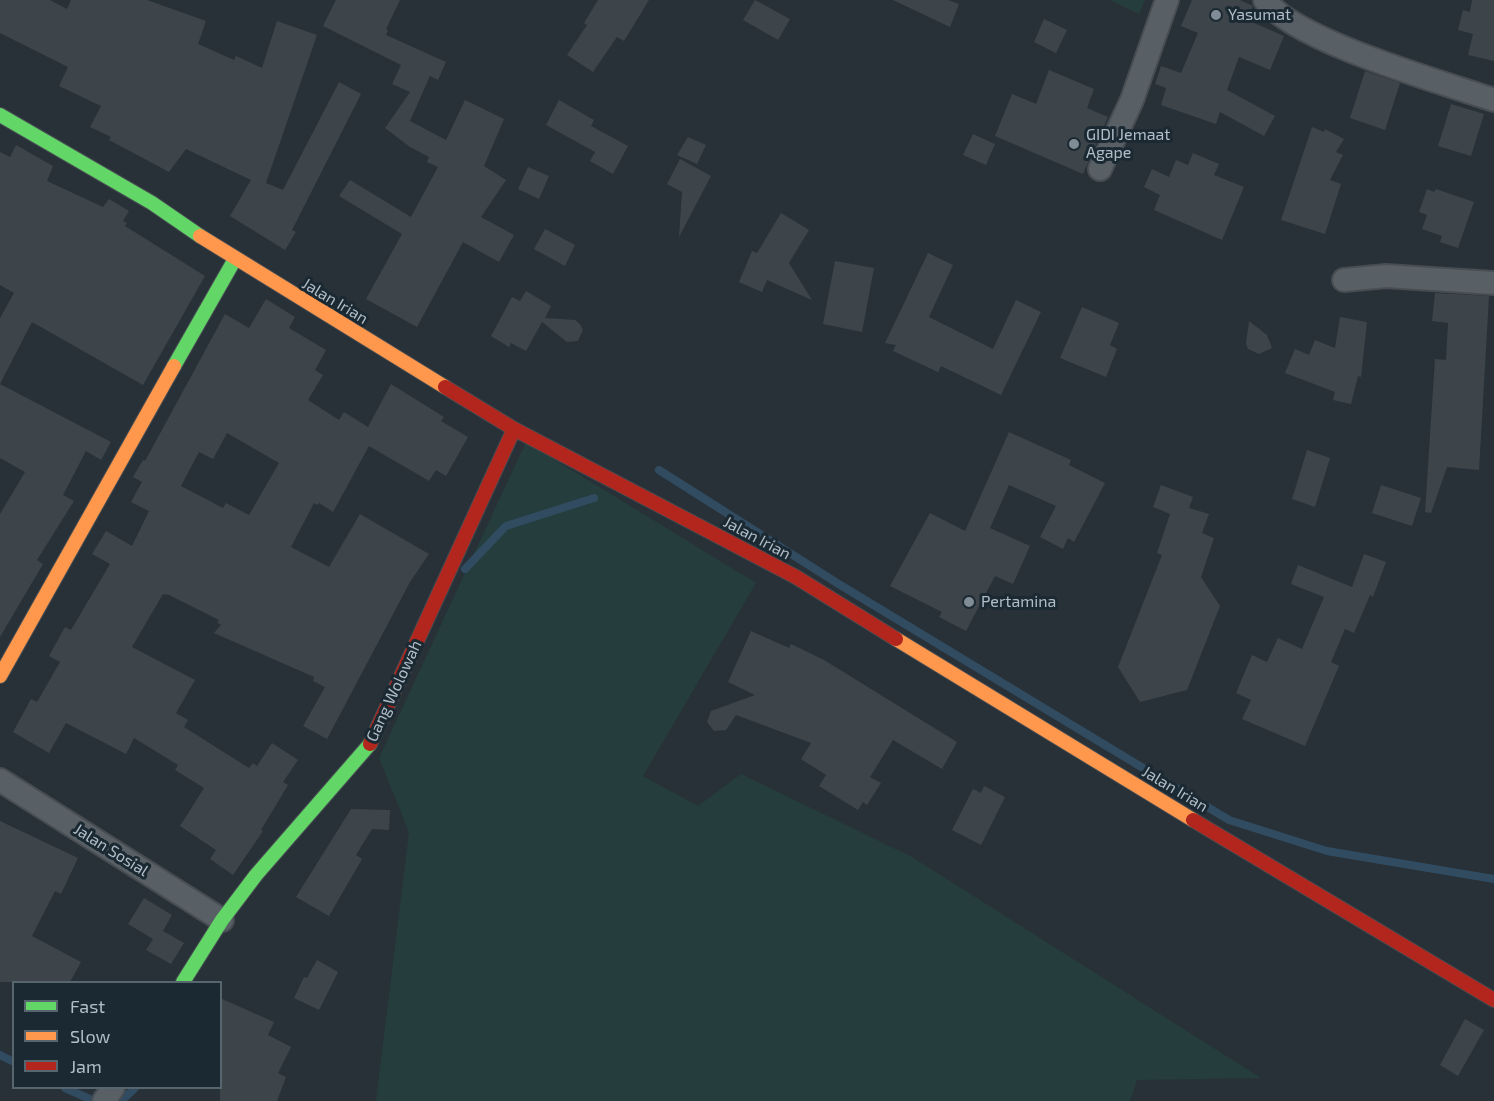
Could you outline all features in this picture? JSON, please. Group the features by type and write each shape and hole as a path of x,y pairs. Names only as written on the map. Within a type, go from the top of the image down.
{"main road":[{"name":"Jalan Irian","path":"0,115 152,203 235,259 514,429 796,577 1050,734 1494,1000"},
{"path":"0,676 235,259"},
{"name":"Gang Wolowah","path":"184,981 222,920 256,874 373,741 514,429"}],"street":[{"path":"1100,169 1132,100 1167,0"},
{"path":"1265,0 1299,29 1409,72 1494,100"},
{"path":"1344,280 1386,276 1494,284"},
{"name":"Jalan Sosial","path":"0,780 222,920"}],"green space":[{"path":"1110,0 1145,0 1139,14"},
{"path":"526,442 756,583 643,776 698,806 741,774 912,857 1261,1078 1137,1080 1130,1101 376,1101 409,832 379,758"}],"building":[{"path":"0,0 50,0 67,9 71,0 147,0 206,21 198,44 234,60 236,56 262,68 277,21 317,35 266,183 283,190 339,82 361,94 292,230 296,232 285,250 230,216 251,180 186,149 169,172 109,140 111,137 90,127 101,106 59,86 68,67 0,33"},
{"path":"336,0 400,0 386,29 388,30 386,35 446,62 438,80 430,76 410,121 446,140 465,100 504,119 484,166 506,180 481,217 514,235 499,262 463,242 417,327 366,299 402,234 339,196 350,180 411,217 438,167 427,162 429,157 410,147 385,128 410,92 392,84 401,65 323,26"},
{"path":"598,0 649,0 624,41 617,37 593,72 567,55 587,25 584,23"},
{"path":"755,0 790,19 778,40 743,20"},
{"path":"893,0 948,0 959,4 950,27"},
{"path":"1192,0 1240,0 1253,6 1247,20 1284,36 1270,70 1239,57 1227,90 1275,116 1264,136 1220,112 1216,124 1161,105 1166,88 1155,84 1161,66 1181,73 1198,33 1181,26"},
{"path":"1472,0 1494,0 1494,61 1468,55 1473,34 1458,30 1463,10 1470,12"},
{"path":"1044,19 1067,30 1056,53 1034,42"},
{"path":"1049,70 1094,89 1087,108 1108,117 1083,174 995,136 1012,94 1036,104"},
{"path":"1365,71 1400,83 1385,130 1350,118"},
{"path":"559,100 594,120 591,126 628,146 613,174 590,161 595,152 546,125"},
{"path":"1451,104 1484,114 1471,156 1438,146"},
{"path":"1312,127 1324,132 1325,129 1344,139 1336,152 1343,155 1330,180 1341,184 1325,234 1281,220"},
{"path":"973,134 995,144 986,165 963,155"},
{"path":"688,137 706,145 697,164 677,155"},
{"path":"16,145 53,166 47,181 103,207 109,199 129,211 123,221 127,223 125,226 205,276 143,385 32,322 0,384 0,318 14,293 0,285 0,152 10,157"},
{"path":"1193,153 1219,164 1214,175 1244,187 1222,240 1154,210 1160,195 1144,187 1152,169 1169,177 1176,160 1188,165"},
{"path":"680,159 711,176 679,237 682,192 667,184"},
{"path":"528,167 549,176 539,199 518,189"},
{"path":"1427,189 1434,192 1436,189 1474,202 1458,248 1440,242 1442,236 1422,229 1427,215 1419,212"},
{"path":"781,213 809,230 789,263 812,300 767,280 762,292 739,282 752,251 757,253"},
{"path":"545,229 575,245 565,266 534,249"},
{"path":"928,253 953,265 929,317 993,349 1016,300 1041,312 1001,395 941,366 938,372 893,351 896,345 885,343"},
{"path":"835,261 874,268 862,332 823,324"},
{"path":"526,291 551,306 545,318 575,320 580,324 583,330 578,341 567,342 542,322 526,351 511,343 509,347 491,336 512,297 520,301"},
{"path":"1435,293 1489,296 1479,470 1447,467 1431,513 1425,512 1435,359 1446,360 1448,323 1432,321"},
{"path":"266,299 295,317 289,328 326,350 315,370 323,375 308,400 339,420 344,412 368,427 391,384 444,417 441,421 468,437 446,476 436,470 429,481 369,446 333,512 319,503 317,505 314,503 291,547 329,567 360,514 429,554 410,582 327,739 303,726 325,687 313,681 314,677 214,633 221,625 217,622 219,620 169,595 163,594 132,647 195,680 176,713 188,720 184,727 249,768 253,763 257,766 272,743 298,760 283,782 288,785 261,830 263,831 233,875 210,859 216,850 180,826 204,788 175,770 178,765 134,738 126,754 66,723 49,753 13,732 31,699 37,702 60,662 49,656 65,627 71,630 110,564 92,554 106,531 132,546 149,511 131,502 142,482 133,477 143,460 145,461 225,314 249,328","holes":["227,433 279,463 249,515 226,503 223,508 181,486 199,452 213,459"]},
{"path":"1082,307 1119,323 1110,345 1117,349 1106,377 1060,358"},
{"path":"1340,317 1367,322 1361,377 1358,376 1351,404 1333,400 1335,392 1285,373 1295,349 1309,355 1315,340 1335,348"},
{"path":"1249,321 1267,335 1272,348 1259,354 1248,349 1246,344"},
{"path":"0,384 111,442 101,460 86,451 63,495 74,501 37,560 43,564 0,637 0,514 25,472 0,458"},
{"path":"1009,432 1071,460 1069,465 1105,483 1074,542 1068,538 1063,549 1040,537 1056,506 1009,485 990,528 1030,546 1013,584 995,576 966,631 939,617 942,612 890,586 930,513 965,531"},
{"path":"1307,450 1330,458 1315,507 1292,499"},
{"path":"1161,485 1193,497 1189,508 1209,514 1202,533 1214,538 1201,577 1220,606 1187,690 1140,702 1118,667 1162,555 1157,553 1170,514 1153,507"},
{"path":"1381,485 1421,498 1412,526 1372,513"},
{"path":"1364,554 1386,562 1373,597 1370,595 1354,633 1345,629 1331,662 1339,666 1305,746 1242,719 1251,700 1236,693 1252,655 1267,662 1278,638 1302,649 1324,597 1291,584 1298,565 1352,587"},
{"path":"751,631 789,648 791,644 824,660 957,742 942,769 893,740 870,777 881,783 867,805 863,802 858,810 819,786 826,775 801,759 811,743 736,715 726,730 714,731 707,722 711,711 755,695 728,682"},
{"path":"984,786 1005,797 981,845 952,830 973,789 981,793"},
{"path":"351,809 390,810 389,830 372,829 356,855 362,859 329,916 296,897"},
{"path":"0,821 78,858 61,894 55,891 32,936 81,962 71,981 0,982"},
{"path":"144,898 172,915 163,931 184,943 171,964 146,950 153,939 128,924"},
{"path":"317,960 338,972 319,1010 294,998 304,977 307,978"},
{"path":"222,999 274,1022 268,1035 291,1047 278,1073 286,1077 277,1101 220,1101"},
{"path":"1465,1019 1484,1030 1458,1076 1440,1065"}],"waterway":[{"path":"659,470 837,583 1229,820 1327,851 1494,879"},
{"path":"465,569 506,526 594,498"},
{"path":"0,1055 12,1061"},
{"path":"67,1089 94,1101"},
{"path":"121,1101 134,1089"}],"traffic: fast":[{"path":"0,115 152,203 200,236"},
{"path":"174,366 235,259"},
{"path":"184,981 222,920 256,875 370,744"}],"traffic: slow":[{"path":"200,236 445,387"},
{"path":"0,676 174,366"},
{"path":"896,639 1193,820"}],"traffic: jam":[{"path":"445,387 514,429 796,577 896,639"},
{"path":"370,744 514,429"},
{"path":"1193,820 1494,1000"}],"place":[{"name":"Yasumat","path":"1216,15"},
{"name":"GIDI Jemaat Agape","path":"1074,144"},
{"name":"Pertamina","path":"969,602"}]}
